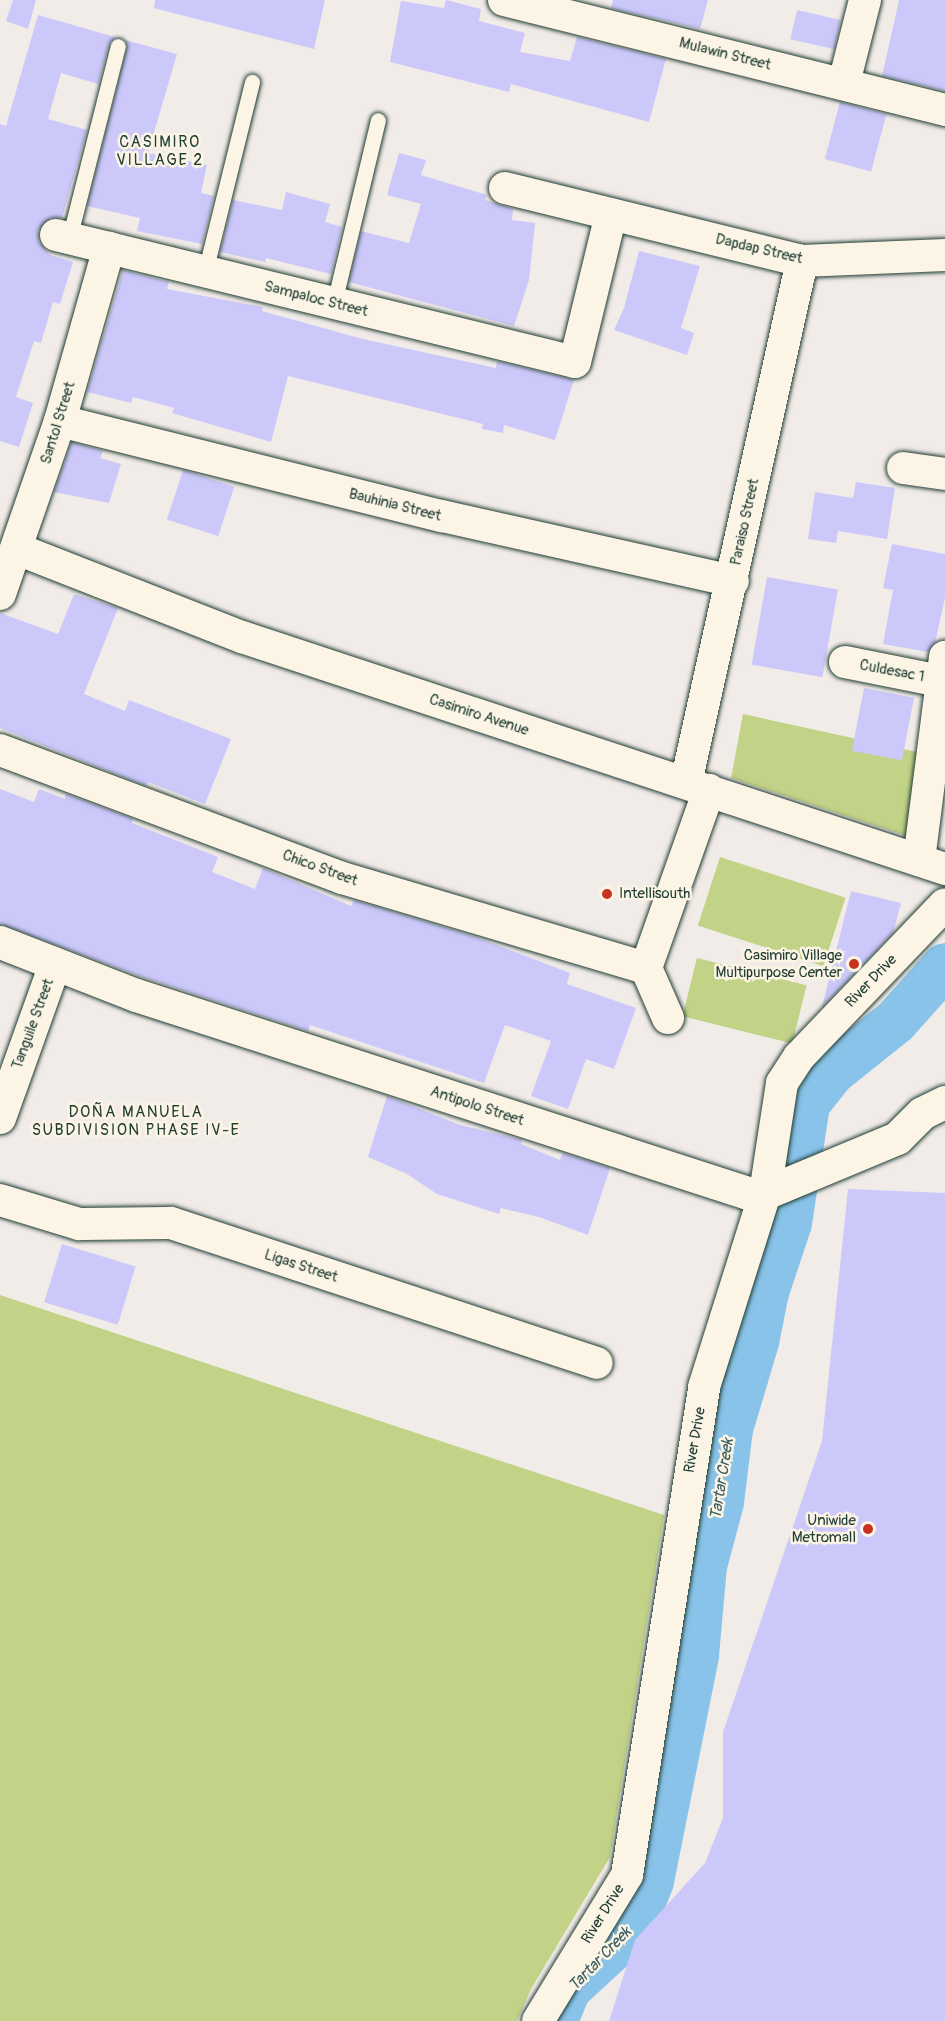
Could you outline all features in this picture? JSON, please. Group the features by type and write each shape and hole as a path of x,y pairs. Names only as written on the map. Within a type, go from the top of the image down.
{"street":[{"name":"Mulawin Street","path":"504,0 945,110"},
{"path":"843,83 865,0"},
{"name":"Dapdap Street","path":"505,188 802,261 945,255"},
{"name":"Sampaloc Street","path":"63,237 575,362 611,214"},
{"name":"Santol Street","path":"0,594 60,421 109,248"},
{"name":"Paraiso Street","path":"646,968 698,787 733,581 802,261"},
{"name":"Bauhinia Street","path":"60,421 442,516 733,581"},
{"path":"903,468 945,474"},
{"name":"Casimiro Avenue","path":"17,549 242,638 932,864"},
{"name":"Culdesac 1","path":"845,662 943,669"},
{"path":"932,864 943,669"},
{"name":"Chico Street","path":"0,750 342,878 646,968"},
{"name":"River Drive","path":"538,2021 627,1875 704,1387 774,1189 782,1083 799,1057 945,904"},
{"name":"Antipolo Street","path":"0,942 136,995 748,1193 774,1189 832,1163 897,1138 922,1113 945,1102"},
{"name":"Tanguile Street","path":"0,1118 55,964"},
{"path":"646,968 668,1018"},
{"name":"Ligas Street","path":"0,1200 79,1224 171,1223 597,1364"}],"lane":[{"path":"63,237 118,46"},
{"path":"205,272 252,82"},
{"path":"334,303 378,120"}],"green space":[{"path":"743,714 926,754 910,837 731,778"},
{"path":"720,857 846,898 823,966 698,925"},
{"path":"697,958 807,985 792,1044 682,1016"},
{"path":"0,1295 664,1515 610,1857 531,1989 517,2021 0,2021"}],"building":[{"path":"13,0 36,0 28,29 6,21"},
{"path":"155,0 325,0 314,49 154,8"},
{"path":"446,0 481,9 479,21 525,33 520,52 570,61 577,37 666,59 649,122 511,84 509,92 390,62 401,1 444,8"},
{"path":"613,0 708,0 700,29 611,8"},
{"path":"899,0 945,0 945,91 882,76"},
{"path":"797,10 841,20 834,49 790,39"},
{"path":"38,15 115,37 109,44 98,84 61,73 48,119 87,130 62,218 50,218 38,231 39,241 50,255 73,262 60,304 53,302 41,343 34,341 16,397 33,403 19,447 0,441 0,124 6,126"},
{"path":"125,40 177,54 148,153 207,165 201,193 214,196 202,244 137,231 140,218 87,206 127,48"},
{"path":"840,102 886,114 871,171 825,159"},
{"path":"399,153 426,160 421,175 487,195 485,200 513,209 512,220 535,223 529,280 514,326 349,282 361,231 409,243 421,204 387,195"},
{"path":"286,192 330,204 325,222 342,227 331,274 266,258 265,262 220,252 233,200 282,210"},
{"path":"639,251 700,266 681,328 694,333 687,355 614,330 624,308"},
{"path":"123,270 169,282 167,289 263,307 262,311 363,339 496,368 497,361 574,380 555,440 504,425 503,433 482,429 483,424 288,376 271,442 172,413 174,408 133,397 131,403 87,392"},
{"path":"72,442 103,451 100,458 121,464 109,503 54,492"},
{"path":"183,470 234,487 218,536 167,519"},
{"path":"856,482 895,488 887,539 838,531 836,543 808,539 815,492 853,498"},
{"path":"892,544 945,554 945,598 935,643 928,652 883,644 893,590 883,588"},
{"path":"767,577 838,590 822,677 752,665"},
{"path":"74,594 118,608 84,694 125,711 129,700 231,739 205,804 148,782 146,786 0,728 0,613 58,634"},
{"path":"864,688 914,698 902,761 852,751"},
{"path":"0,789 34,802 39,789 65,799 66,794 133,819 132,823 218,857 212,872 255,889 263,868 351,906 354,900 473,936 570,973 567,984 636,1008 614,1069 586,1059 568,1109 531,1096 551,1041 505,1025 484,1083 310,1025 308,1031 142,977 0,924"},
{"name":"Casimiro Village Multipurpose Center","path":"851,891 901,903 893,933 822,1007"},
{"path":"387,1096 460,1125 522,1140 521,1144 560,1160 563,1153 610,1168 588,1235 539,1217 501,1208 499,1214 437,1194 407,1174 368,1157"},
{"name":"Uniwide Metromall","path":"848,1189 945,1193 945,2021 609,2021 635,1940 705,1863 723,1818 723,1732 822,1441"},
{"path":"62,1244 136,1267 118,1325 44,1302"}],"waterway":[{"name":"Tartar Creek","path":"555,2021 568,1989 632,1930 651,1881 696,1655 704,1566 721,1502 730,1429 756,1342 766,1292 789,1223 807,1104 831,1073 895,1022 945,966"}],"place":[{"name":"Intellisouth","path":"607,894"},
{"name":"Casimiro Village Multipurpose Center","path":"854,964"},
{"name":"Uniwide Metromall","path":"868,1529"}],"district":[{"name":"CASIMIRO VILLAGE 2","path":"160,151"},
{"name":"DOÑA MANUELA SUBDIVISION PHASE IV-E","path":"136,1121"}]}
